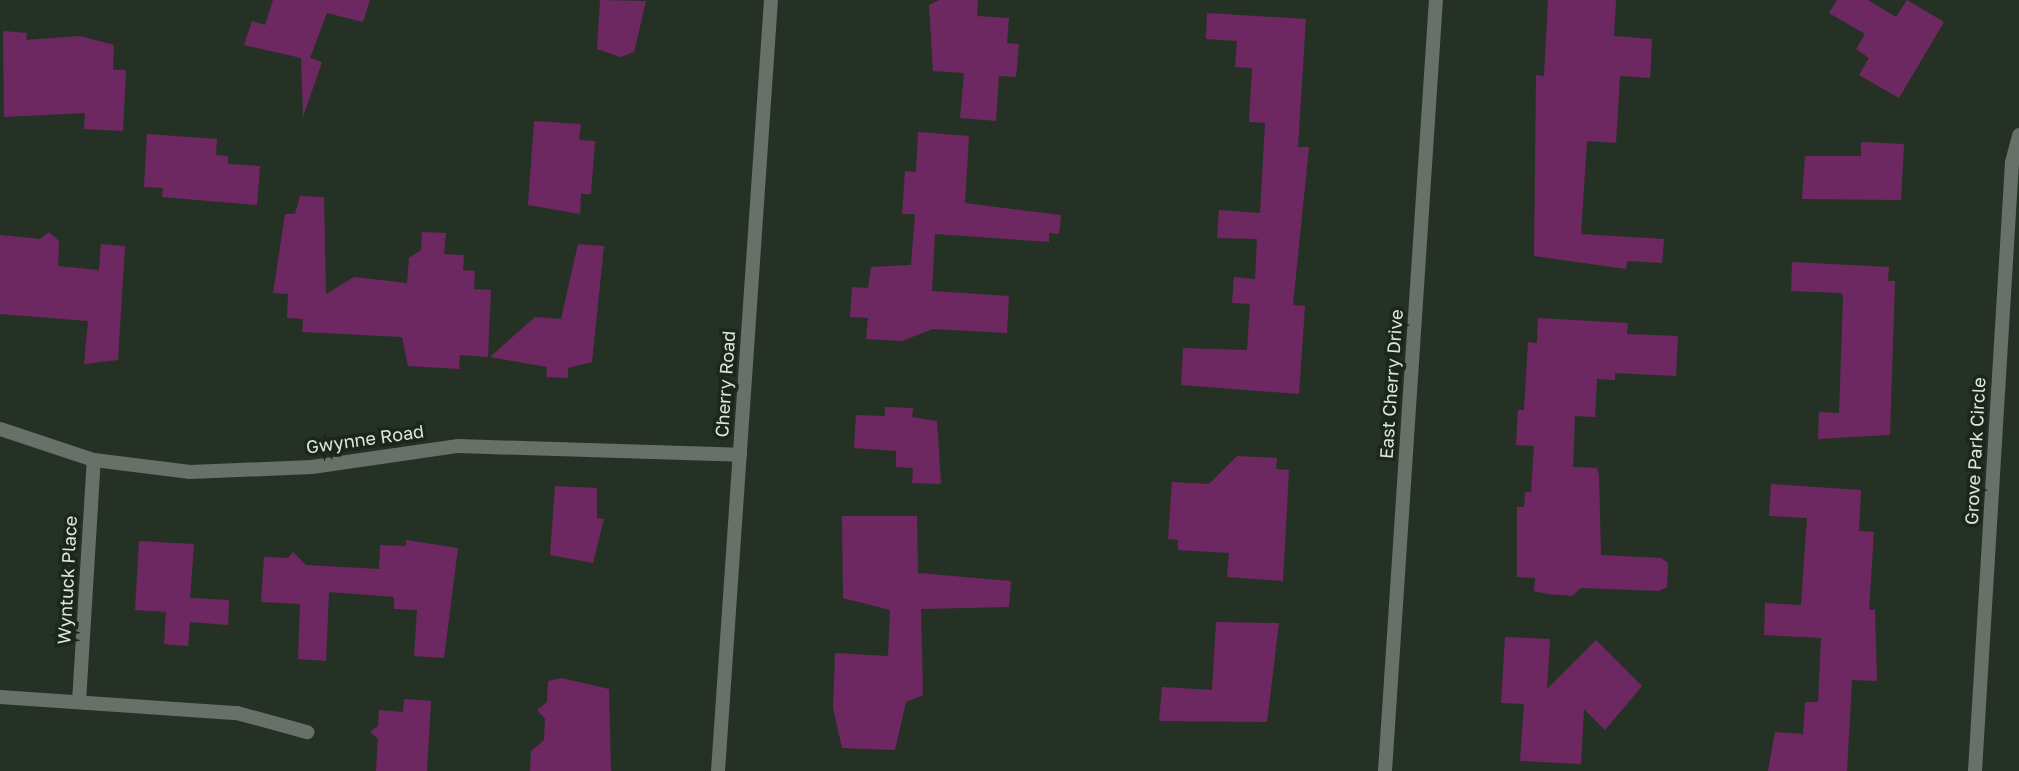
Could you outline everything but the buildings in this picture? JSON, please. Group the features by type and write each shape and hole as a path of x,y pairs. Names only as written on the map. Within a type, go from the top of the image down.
{"street":[{"name":"Cherry Road","path":"719,771 771,0"},
{"name":"East Cherry Drive","path":"1385,771 1436,0"},
{"name":"Grove Park Circle","path":"1975,771 2012,162 2019,135"},
{"name":"Gwynne Road","path":"0,429 94,460 190,472 312,467 458,446 740,455"},
{"name":"Wyntuck Place","path":"79,702 94,460"},
{"path":"0,698 237,713 307,732"}]}
